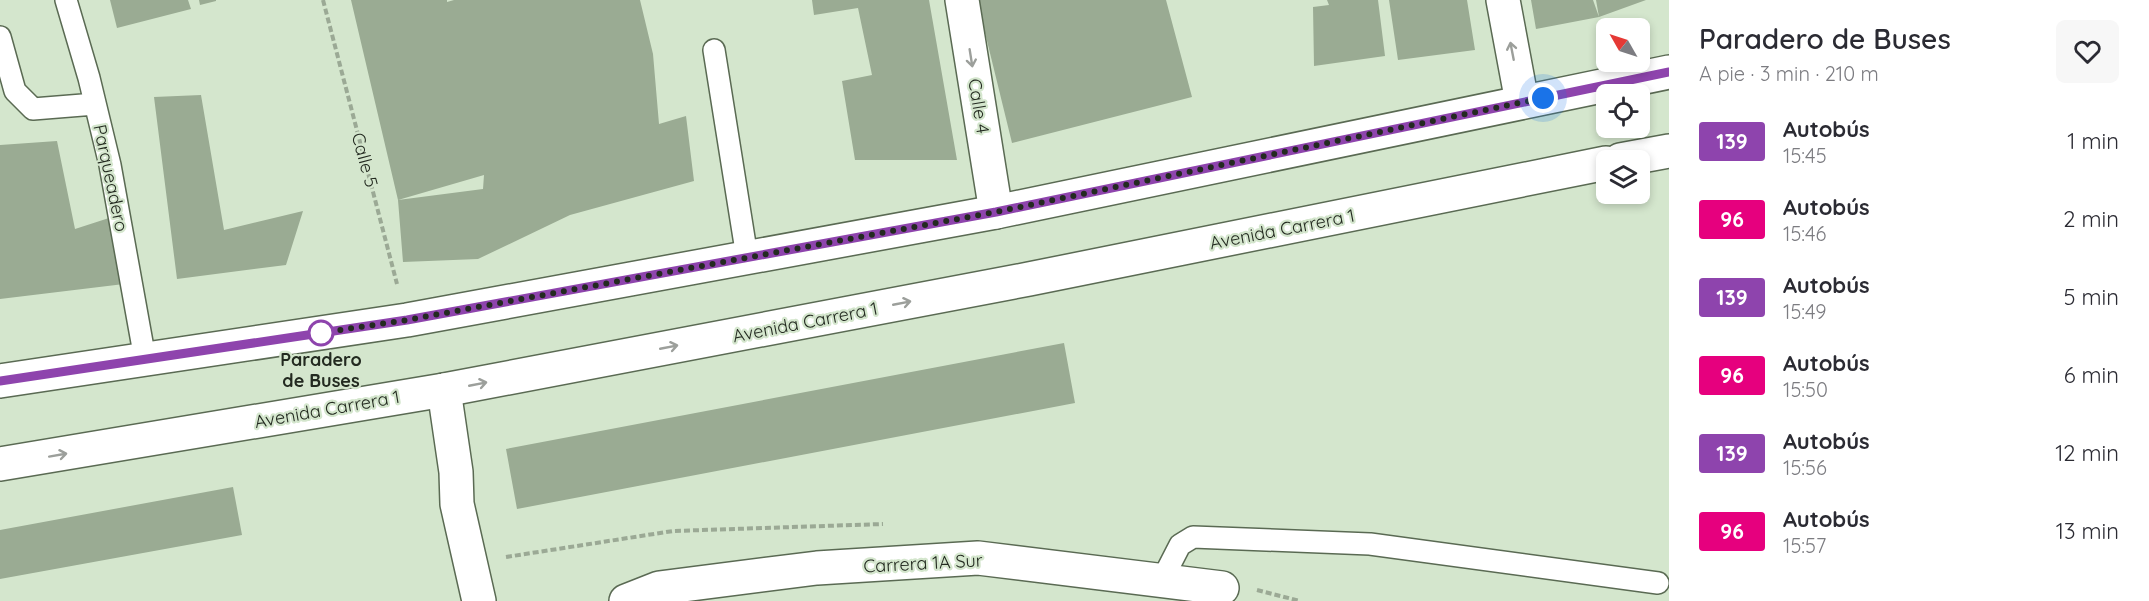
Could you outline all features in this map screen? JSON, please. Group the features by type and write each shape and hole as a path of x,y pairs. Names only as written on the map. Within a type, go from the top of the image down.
{"main road":[{"name":"Calle 4","path":"962,0 996,212"},
{"path":"1503,0 1522,102"},
{"path":"0,381 407,320 996,212 1669,72"},
{"path":"1650,154 1669,151"},
{"name":"Avenida Carrera 1","path":"0,464 444,390 1029,279 1596,165"},
{"path":"444,390 456,472 457,504 479,601"},
{"name":"Carrera 1A Sur","path":"626,601 659,588 817,568 978,558 1222,588"}],"lane":[{"name":"Parqueadero","path":"66,0 110,165 145,359"},
{"path":"0,37 15,91 33,109 95,104"},
{"path":"714,50 747,257"},
{"path":"1162,580 1180,545 1192,537 1370,544 1658,583"}],"path":[{"name":"Calle 5","path":"323,0 407,320"}],"building":[{"path":"110,0 188,0 191,9 117,28"},
{"path":"199,0 216,0 216,1 200,5"},
{"path":"351,0 447,0 447,2 454,0 640,0 653,54 659,124 686,116 694,181 570,215 478,259 403,262 398,200","holes":["484,175 483,189 398,200"]},
{"path":"812,0 929,0 957,160 855,160 842,81 872,75 858,8 814,15"},
{"path":"977,0 1166,0 1192,97 1012,143"},
{"path":"1327,0 1378,0 1385,56 1314,66 1313,7 1329,5"},
{"path":"1389,0 1467,0 1475,50 1398,60"},
{"path":"1531,0 1593,0 1599,17 1536,29"},
{"path":"1596,0 1646,0 1599,17"},
{"path":"201,95 224,230 303,211 286,265 177,279 154,97"},
{"path":"57,141 75,229 109,218 124,284 0,299 0,145"},
{"path":"1064,343 1075,403 517,509 506,449"},
{"path":"233,487 242,535 0,579 0,530"}],"bus line":[{"name":"139","path":"0,381 407,320 996,212 1669,72"}],"place":[{"name":"Paradero de Buses","path":"321,333"}],"route":[{"path":"321,333 407,320 996,212 1543,98"}]}
